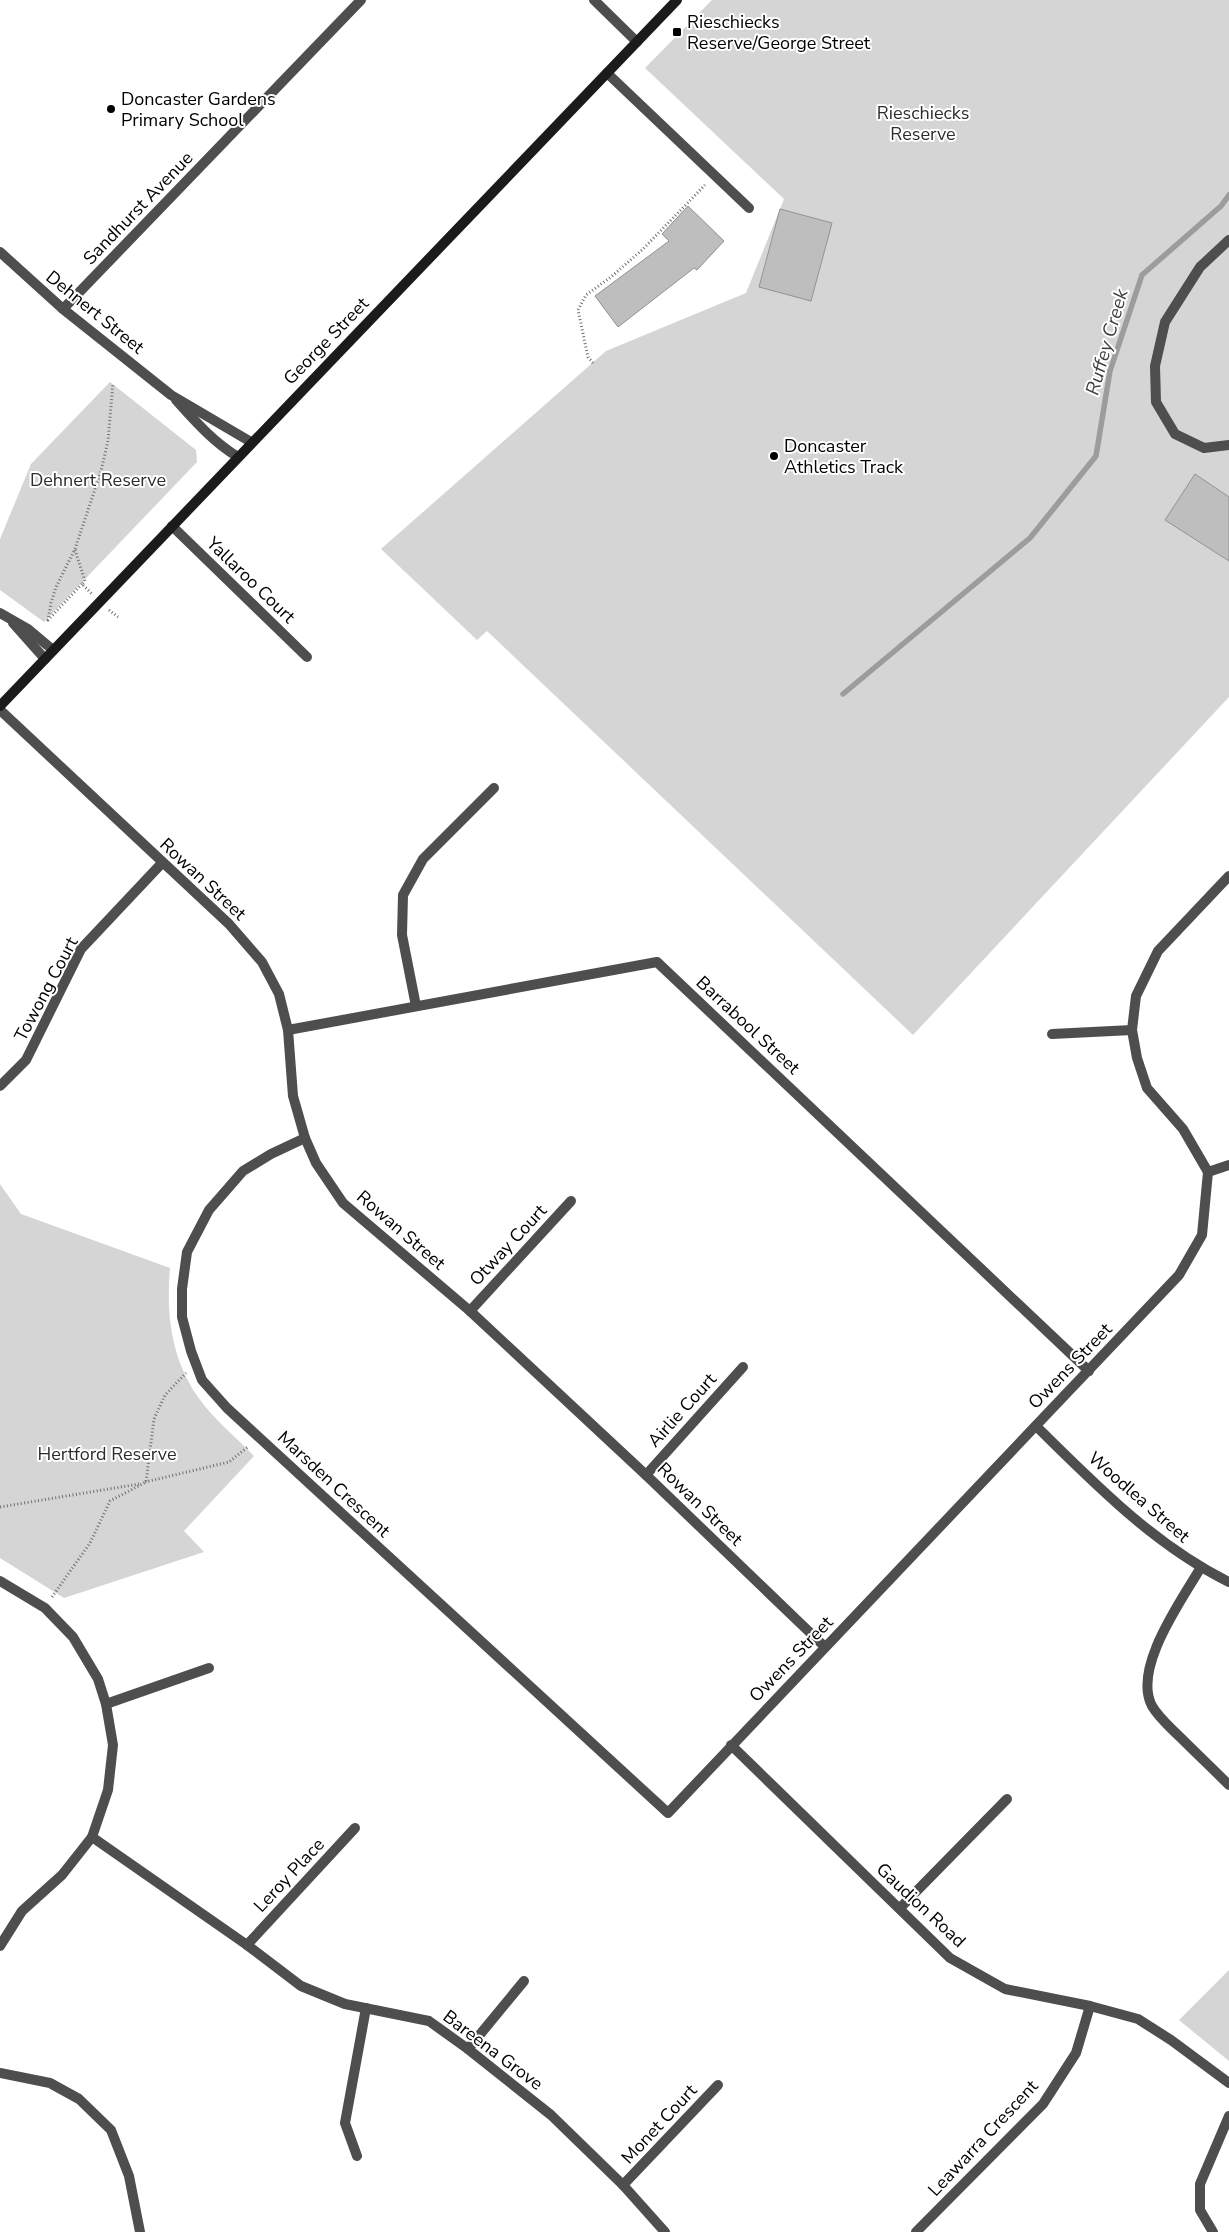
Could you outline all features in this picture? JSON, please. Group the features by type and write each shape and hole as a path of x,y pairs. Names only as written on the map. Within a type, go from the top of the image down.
{"main road":[{"name":"George Street","path":"0,708 44,659 238,456 677,0"}],"street":[{"name":"Sandhurst Avenue","path":"63,309 361,0"},
{"path":"594,0 637,42"},
{"path":"607,73 749,208"},
{"path":"1229,240 1200,267 1165,322 1154,366 1156,402 1174,434 1204,448 1229,445"},
{"name":"Dehnert Street","path":"0,252 63,309 171,395 226,450 238,456"},
{"name":"Dehnert Street","path":"171,395 252,442"},
{"name":"Yallaroo Court","path":"172,526 307,657"},
{"path":"4,616 28,629 53,650"},
{"path":"4,616 44,659"},
{"name":"Rowan Street","path":"0,708 162,863 229,924 262,962 279,994 288,1030 293,1096 305,1138 316,1163 343,1203 470,1311 646,1475 825,1647"},
{"path":"416,1006 402,935 403,895 423,859 494,788"},
{"name":"Towong Court","path":"0,1086 26,1060 81,949 162,863"},
{"path":"1229,876 1158,951 1136,996 1132,1030 1137,1058 1147,1088 1183,1129 1208,1172 1229,1165"},
{"name":"Barrabool Street","path":"288,1030 657,962 1088,1371"},
{"path":"1052,1034 1132,1030"},
{"name":"Marsden Crescent","path":"305,1138 271,1154 243,1171 209,1210 187,1252 182,1289 182,1317 202,1380 227,1408 259,1438 668,1813"},
{"name":"Owens Street","path":"668,1813 1179,1275 1202,1235 1208,1172"},
{"name":"Otway Court","path":"470,1311 571,1201"},
{"name":"Airlie Court","path":"646,1475 743,1367"},
{"name":"Woodlea Street","path":"1036,1426 1157,1538 1201,1567 1229,1582"},
{"path":"1201,1567 1156,1650 1149,1671 1148,1695 1152,1705 1164,1721 1229,1785"},
{"path":"0,1581 45,1608 73,1637 98,1679 106,1704 113,1745 108,1790 92,1838 62,1875 22,1911 0,1946"},
{"path":"106,1704 209,1668"},
{"name":"Gaudion Road","path":"731,1745 950,1958 1005,1989 1090,2006 1138,2019 1171,2040 1229,2083"},
{"path":"900,1908 1007,1799"},
{"name":"Leroy Place","path":"247,1944 356,1828"},
{"name":"Bareena Grove","path":"92,1838 247,1944 301,1986 345,2004 429,2021 468,2049 551,2115 623,2185 665,2232"},
{"path":"468,2049 524,1980"},
{"name":"Leawarra Crescent","path":"916,2232 1043,2104 1076,2053 1090,2006"},
{"path":"357,2156 344,2124 366,2008"},
{"path":"0,2074 50,2083 78,2099 111,2130 129,2176 137,2226 140,2232"},
{"name":"Monet Court","path":"623,2185 718,2085"},
{"path":"1213,2232 1200,2210 1200,2184 1229,2116"}],"path":[{"path":"593,364 588,357 578,310 586,295 642,250 714,175"},
{"path":"74,549 85,581 48,620 50,603 56,586 74,549 101,471 108,441 113,383"},
{"path":"82,584 118,618"},
{"path":"146,1482 154,1419 164,1395 196,1363"},
{"path":"0,1507 146,1482 229,1462 259,1438"},
{"path":"45,1608 90,1543 110,1501 146,1482"}],"green space":[{"name":"Rieschiecks Reserve","path":"712,0 1229,0 1229,697 913,1035 487,631 477,640 381,549 606,351 746,293 784,199 645,68"},
{"name":"Dehnert Reserve","path":"110,382 196,450 197,462 44,622 0,590 0,539 31,464"},
{"name":"Hertford Reserve","path":"0,1184 21,1214 170,1268 170,1319 176,1351 182,1367 204,1405 254,1456 184,1531 204,1552 64,1598 0,1558"},
{"path":"1229,1970 1229,2061 1179,2020"}],"building":[{"path":"688,206 724,241 697,270 694,268 618,327 595,296 669,241 662,234"},
{"path":"780,209 832,223 811,301 759,287"},
{"path":"1195,474 1229,497 1229,561 1165,520"}],"waterway":[{"name":"Ruffey Creek","path":"843,694 1030,538 1096,456 1110,371 1142,275 1221,206 1229,195"}],"place":[{"name":"Rieschiecks Reserve/George Street","path":"677,32"},
{"name":"Doncaster Gardens Primary School","path":"111,109"},
{"name":"Doncaster Athletics Track","path":"774,456"}]}
